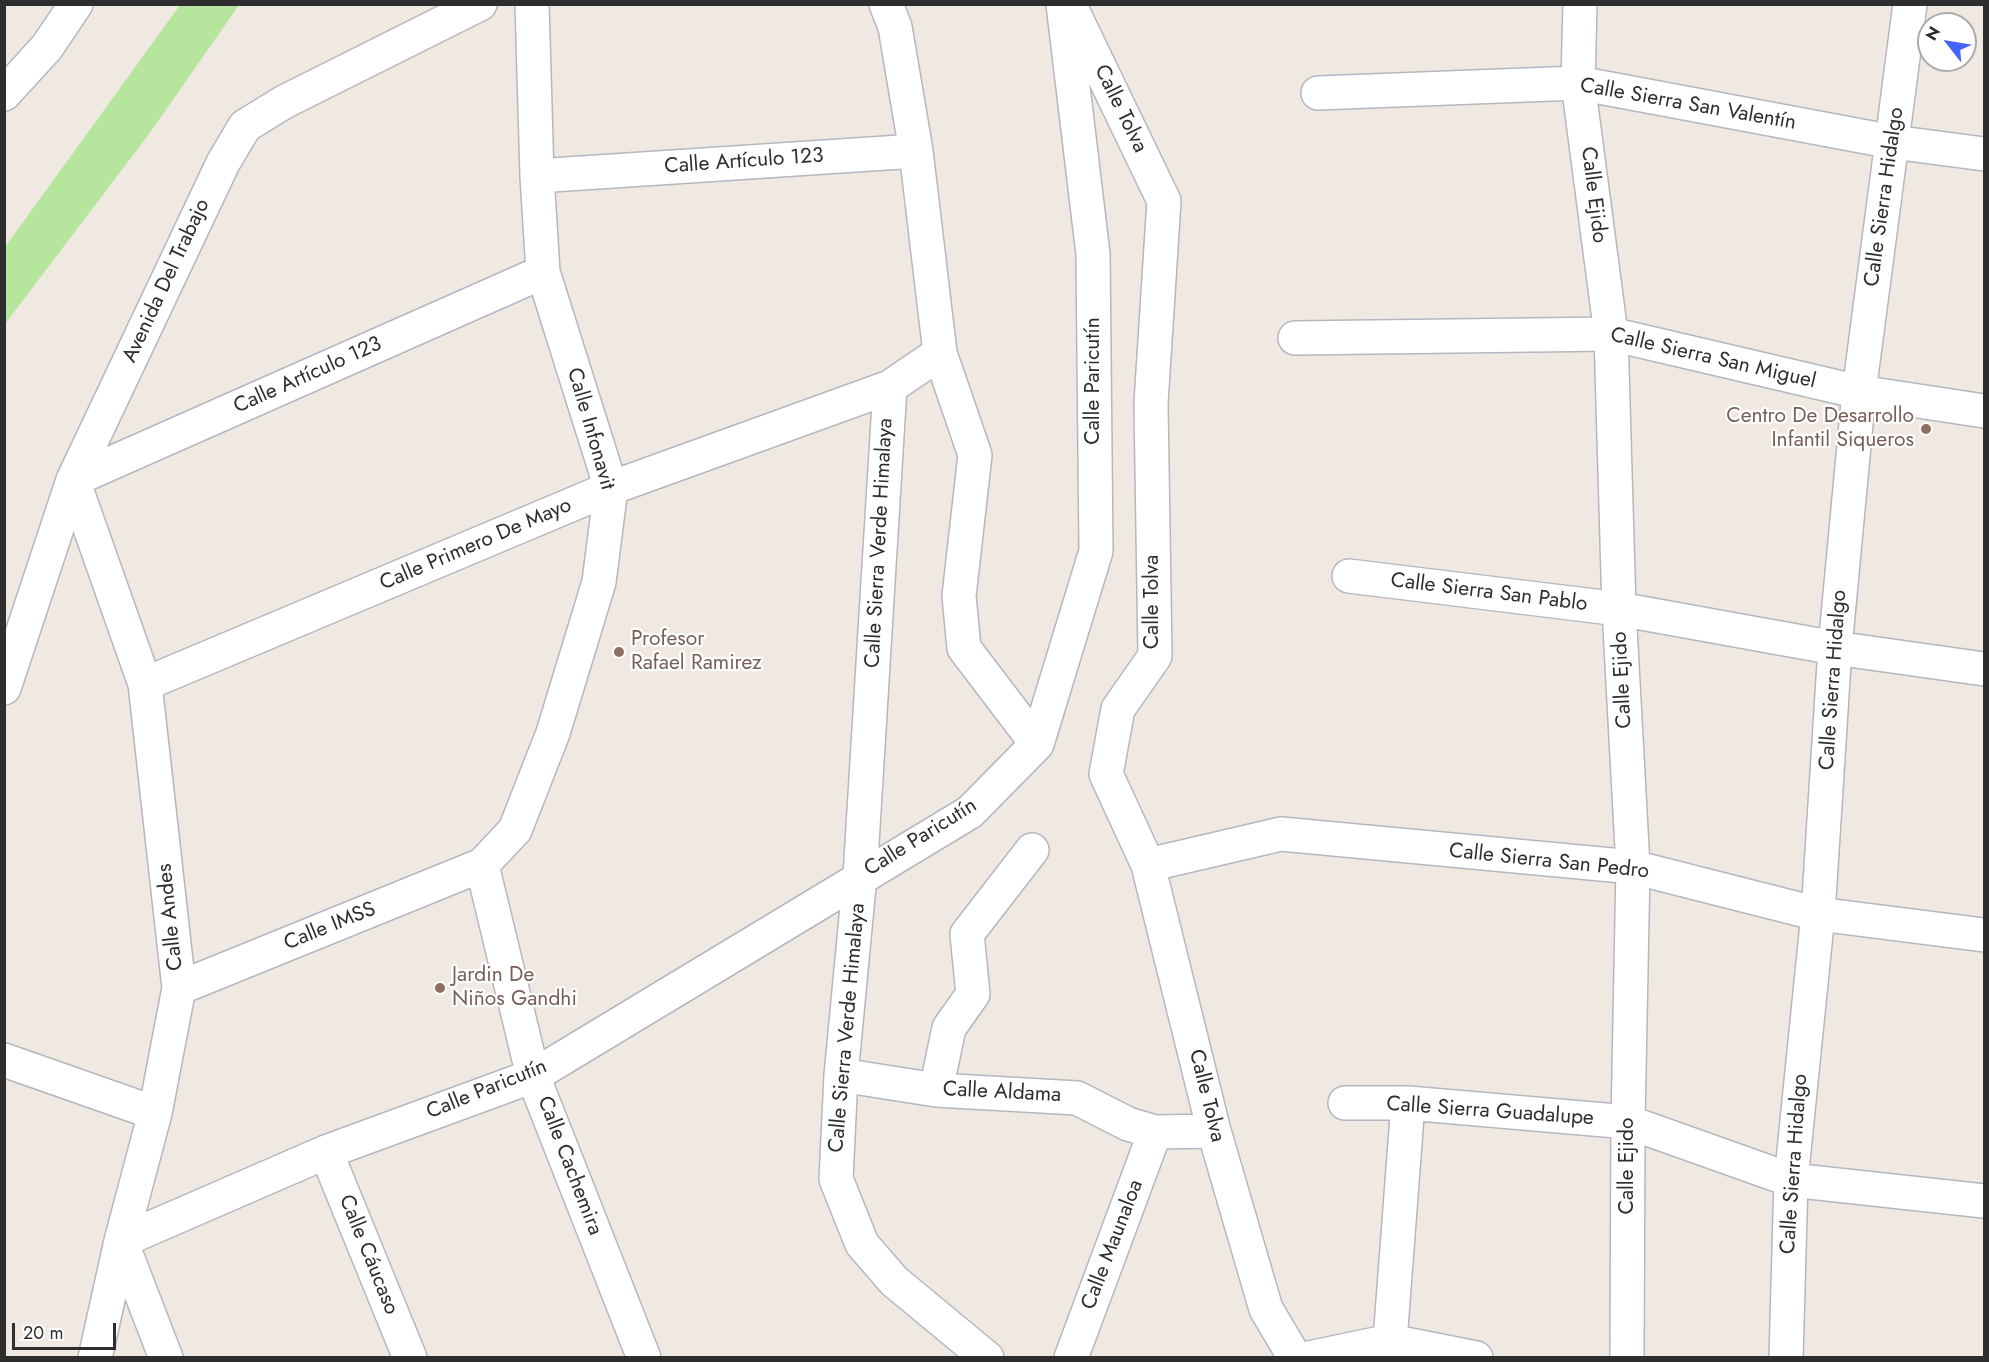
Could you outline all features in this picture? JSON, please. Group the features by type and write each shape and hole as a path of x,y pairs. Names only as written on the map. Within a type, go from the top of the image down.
{"street":[{"path":"4,94 47,47 76,4"},
{"name":"Avenida Del Trabajo","path":"4,688 73,480 223,163 245,126 284,102 480,4"},
{"name":"Calle Infonavit","path":"482,865 515,830 553,733 599,582 610,488 543,272 537,176 532,4"},
{"path":"886,4 895,27 916,151 940,353 975,455 959,596 964,648 1037,744"},
{"name":"Calle Paricutín","path":"120,1241 326,1152 533,1076 860,876 970,812 1037,744 1096,551 1093,254 1063,4"},
{"name":"Calle Tolva","path":"1069,4 1164,201 1151,403 1155,656 1118,709 1106,774 1148,865 1214,1131 1266,1310 1295,1358"},
{"name":"Calle Ejido","path":"1580,4 1578,83 1611,334 1619,609 1633,867 1628,1122 1627,1358"},
{"name":"Calle Sierra Hidalgo","path":"1786,1358 1791,1180 1818,914 1835,648 1859,392 1910,4"},
{"name":"Calle Sierra San Valentín","path":"1318,93 1578,83 1893,142 1984,154"},
{"name":"Calle Artículo 123","path":"537,176 916,151"},
{"name":"Calle Artículo 123","path":"73,480 543,272"},
{"name":"Calle Sierra San Miguel","path":"1295,338 1611,334 1859,392 1984,411"},
{"name":"Calle Primero De Mayo","path":"145,684 610,488 890,387 940,353"},
{"name":"Calle Sierra Verde Himalaya","path":"890,387 860,876 842,1076 836,1179 862,1244 894,1281 987,1358"},
{"name":"Calle Andes","path":"73,480 145,684 179,988 155,1113 120,1241 95,1358"},
{"name":"Calle Sierra San Pablo","path":"1349,576 1619,609 1835,648 1984,669"},
{"name":"Calle Sierra San Pedro","path":"1148,865 1281,834 1633,867 1818,914 1984,935"},
{"path":"936,1090 949,1028 973,994 967,934 1032,850"},
{"name":"Calle IMSS","path":"179,988 482,865"},
{"name":"Calle Cachemira","path":"482,865 533,1076 644,1358"},
{"path":"4,1060 155,1113"},
{"name":"Calle Aldama","path":"842,1076 936,1090 1077,1098 1128,1124 1155,1132"},
{"name":"Calle Sierra Guadalupe","path":"1345,1103 1408,1103 1628,1122 1791,1180 1984,1201"},
{"path":"1390,1341 1408,1103"},
{"path":"1155,1132 1214,1131"},
{"name":"Calle Maunaloa","path":"1071,1358 1155,1132"},
{"name":"Calle Cáucaso","path":"326,1152 410,1358"},
{"path":"120,1241 166,1358"},
{"path":"1309,1358 1390,1341 1476,1358"}],"green space":[{"path":"180,5 239,5 149,134 5,324 5,247"}],"place":[{"name":"Centro De Desarrollo Infantil Siqueros","path":"1926,429"},
{"name":"Profesor Rafael Ramirez","path":"619,652"},
{"name":"Jardin De Niños Gandhi","path":"440,988"}]}
